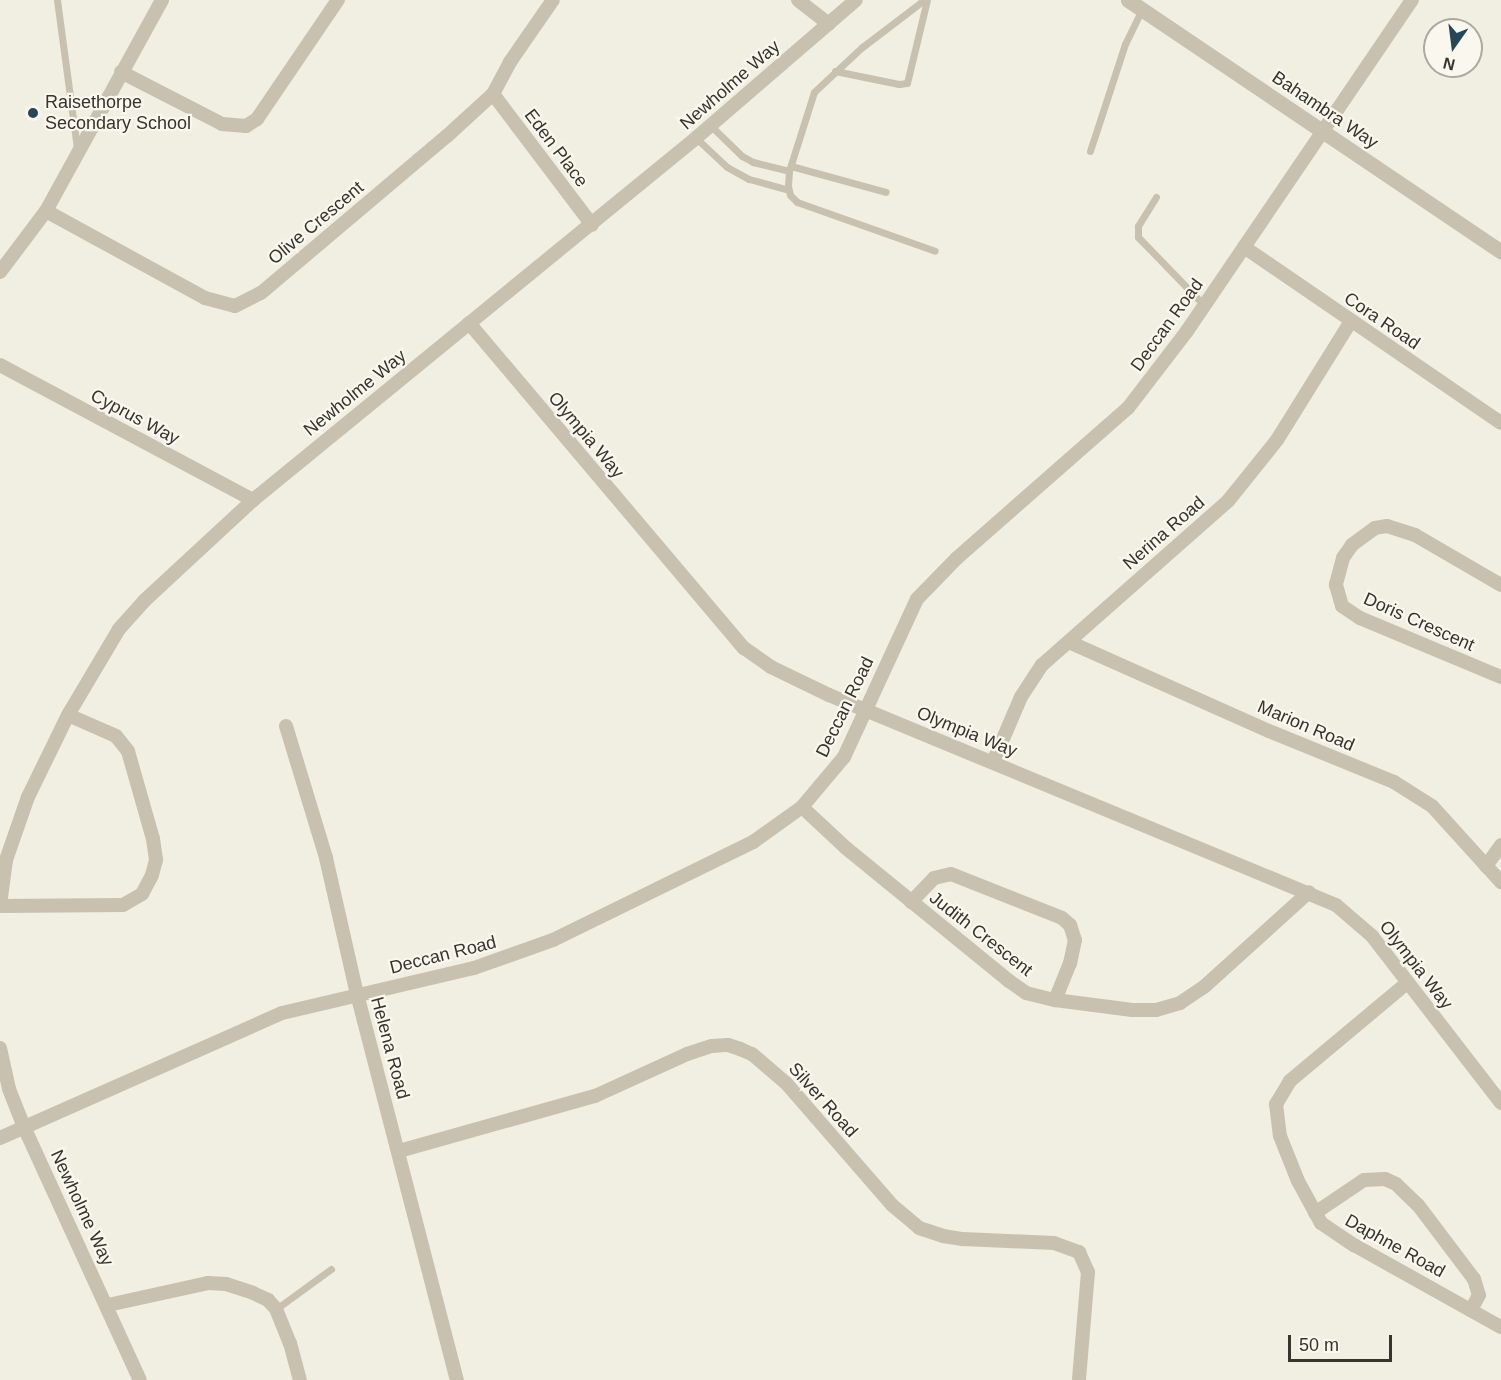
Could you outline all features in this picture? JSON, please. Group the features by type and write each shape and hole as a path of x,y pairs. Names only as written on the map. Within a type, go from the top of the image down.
{"street":[{"path":"0,272 45,210 162,0"},
{"path":"121,72 222,124 234,127 246,126 257,119 338,0"},
{"name":"Olive Crescent","path":"45,210 205,298 235,306 261,293 447,136 493,94 510,62 553,0"},
{"path":"798,0 829,24"},
{"name":"Newholme Way","path":"0,906 6,860 14,831 68,715 119,629 144,602 253,500 592,225 711,126 856,0"},
{"name":"Bahambra Way","path":"1128,0 1501,252"},
{"name":"Deccan Road","path":"0,1138 282,1013 474,968 517,954 606,916 753,842 802,807 844,756 917,599 966,551 1128,408 1204,305 1412,0"},
{"name":"Eden Place","path":"493,94 592,225"},
{"name":"Cora Road","path":"1244,247 1501,423"},
{"name":"Nerina Road","path":"993,762 1033,678 1052,655 1070,642 1101,610 1228,501 1277,440 1351,321"},
{"name":"Olympia Way","path":"469,323 744,648 795,680 866,711 1336,905 1357,921 1499,1097"},
{"name":"Cyprus Way","path":"0,365 253,500"},
{"name":"Doris Crescent","path":"1501,585 1415,535 1387,526 1369,531 1352,545 1343,558 1336,585 1342,606 1360,618 1501,677"},
{"name":"Marion Road","path":"1070,642 1269,731 1394,782 1432,806 1501,882"},
{"path":"0,906 123,905 142,894 152,875 156,860 153,839 128,751 116,736 68,715"},
{"name":"Helena Road","path":"286,726 326,858 357,994 457,1380"},
{"name":"Judith Crescent","path":"802,807 911,902 1009,981 1026,993 1055,1000 1132,1010 1156,1010 1180,1003 1205,986 1309,892"},
{"path":"1486,866 1501,845"},
{"path":"911,902 934,878 951,874 1062,918 1070,925 1075,940 1070,963 1055,1000"},
{"name":"Daphne Road","path":"1407,983 1299,1073 1281,1093 1276,1113 1280,1136 1315,1214 1333,1233 1501,1327"},
{"name":"Silver Road","path":"399,1151 595,1096 687,1054 712,1046 728,1045 740,1049 752,1054 786,1083 892,1205 919,1228 943,1236 963,1239 1054,1243 1079,1252 1088,1272 1079,1380"},
{"name":"Newholme Way","path":"0,1048 9,1089 24,1127 108,1305 140,1380"},
{"path":"1315,1214 1364,1180 1375,1178 1396,1184 1418,1205 1474,1279 1479,1295 1471,1310"},
{"path":"108,1305 208,1283 226,1284 253,1293 268,1300 276,1309 290,1343 300,1380"}],"lane":[{"path":"57,0 78,151"},
{"path":"925,0 835,71 814,92 790,169 789,190 797,202 935,250"},
{"path":"835,71 899,84 907,83 925,0"},
{"path":"1090,151 1125,44 1142,9"},
{"path":"711,126 742,156 753,162 886,192"},
{"path":"696,138 727,167 749,179 789,190"},
{"path":"1156,197 1138,226 1138,237 1204,305"},
{"path":"276,1309 331,1269"}],"place":[{"name":"Raisethorpe Secondary School","path":"33,113"}]}
